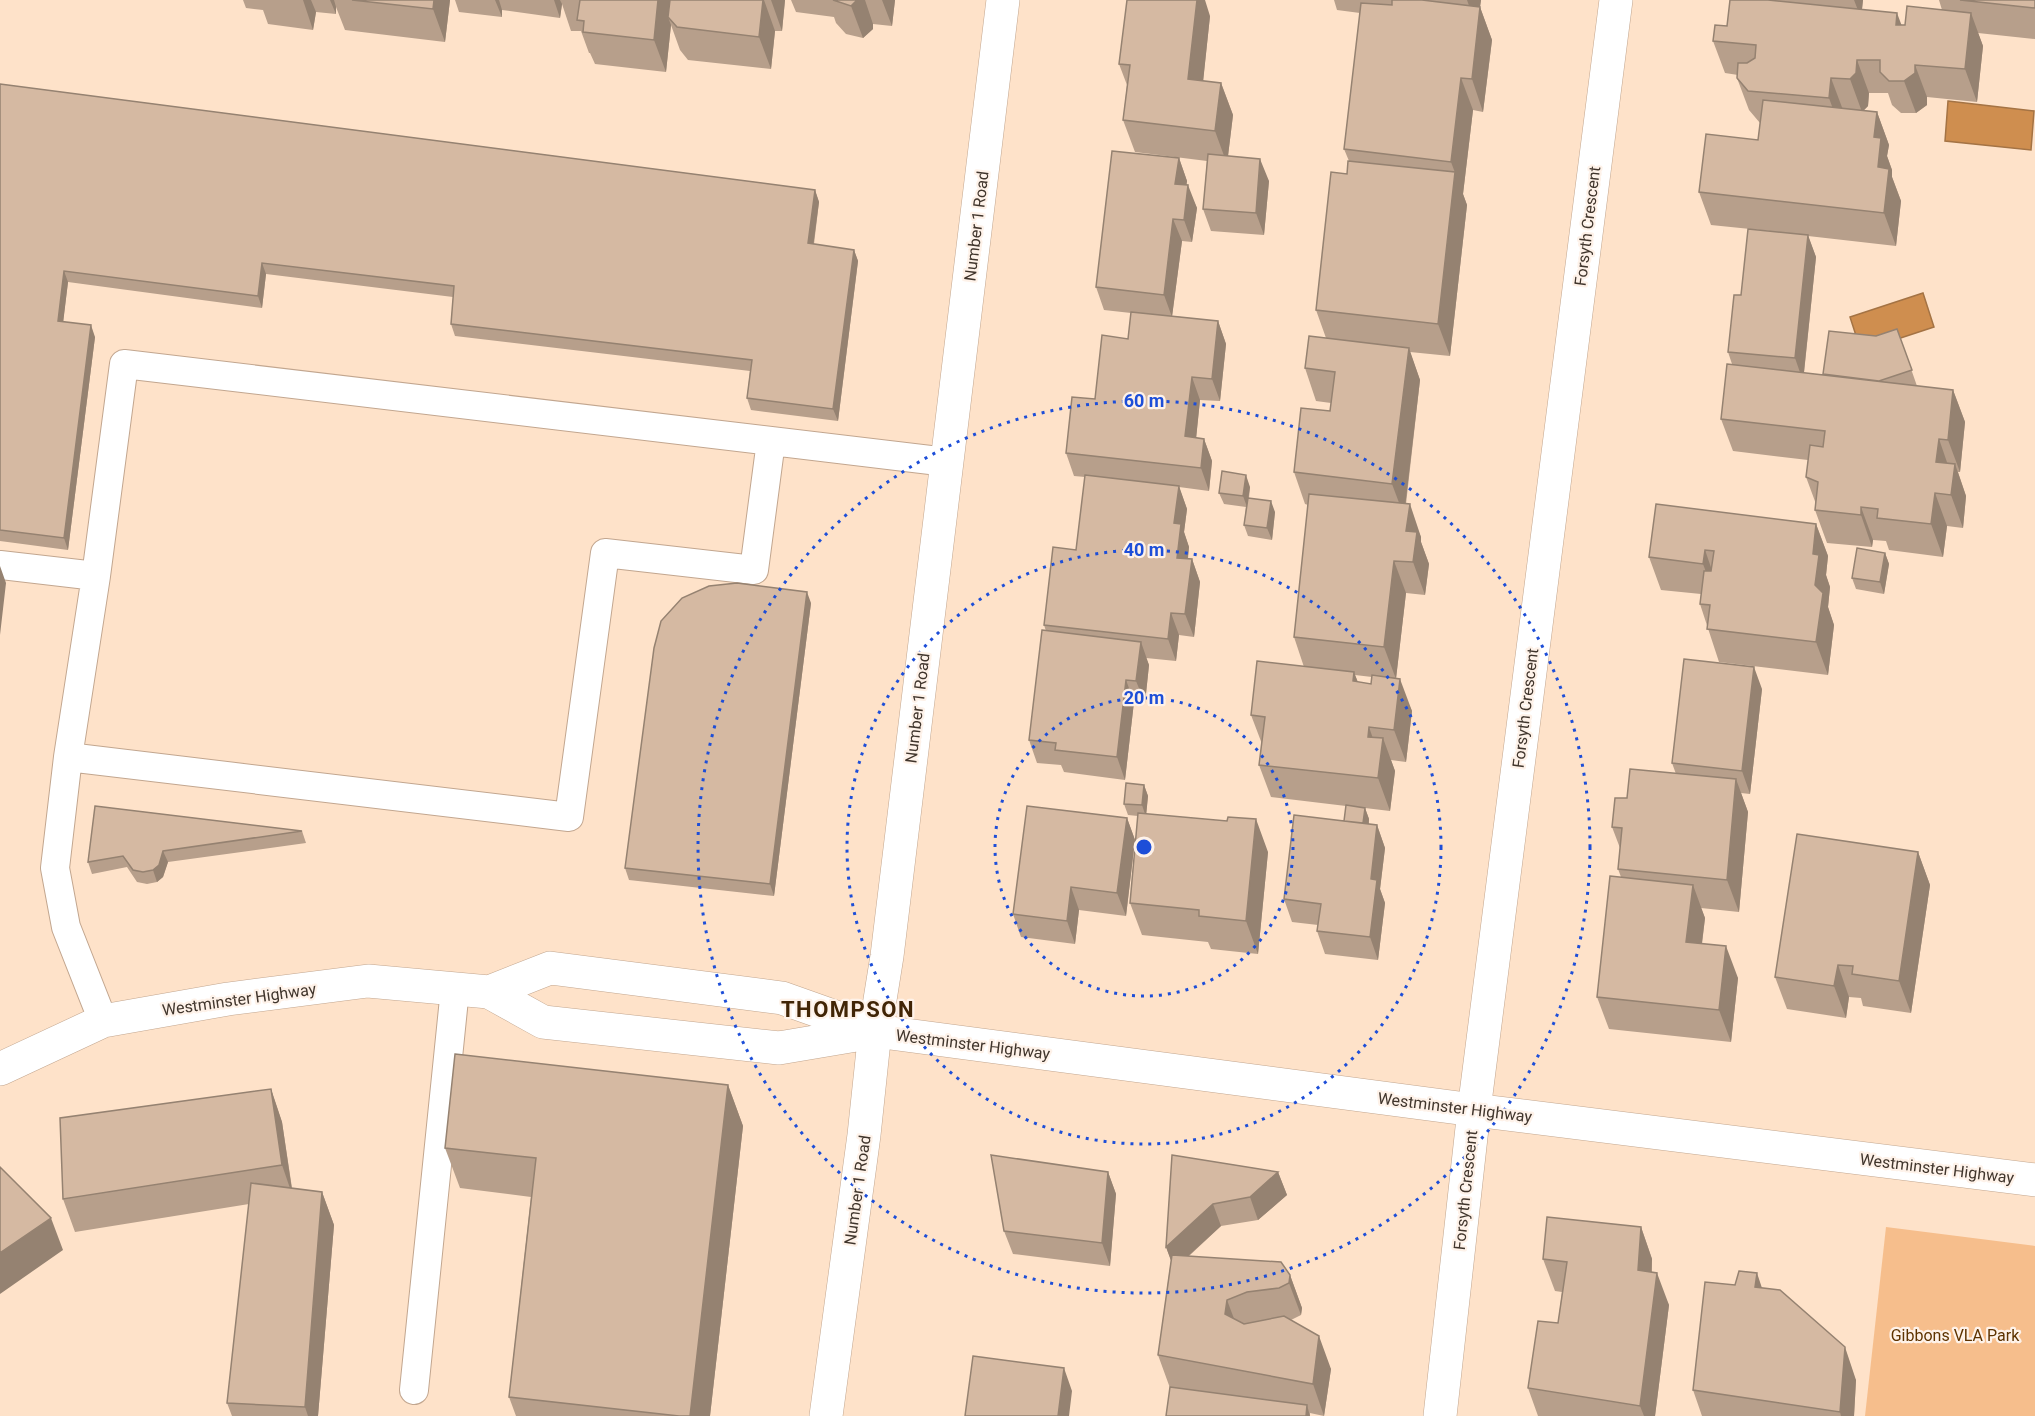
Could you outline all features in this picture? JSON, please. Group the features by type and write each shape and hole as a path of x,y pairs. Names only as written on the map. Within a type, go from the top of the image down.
{"street":[{"name":"Number 1 Road","path":"826,1416 866,1116 875,1031 887,956 1003,0"},
{"name":"Forsyth Crescent","path":"1440,1416 1474,1110 1616,0"},
{"name":"Westminster Highway","path":"489,992 550,968 782,998 875,1031 1474,1110 2035,1180"},
{"name":"Westminster Highway","path":"0,1069 103,1021 228,999 368,981 489,992 543,1022 779,1048 875,1031"}],"lane":[{"path":"103,1021 66,927 55,868 68,757 96,576 124,364 947,462"},
{"path":"68,757 569,817 605,553 754,570 771,441"},
{"path":"0,565 96,576"},
{"path":"414,1390 455,989"}],"green space":[{"name":"Gibbons VLA Park","path":"1886,1227 2035,1246 2035,1416 1865,1416"}],"shaded area":[{"path":"1948,101 2034,111 2031,150 1945,141"},
{"path":"1923,293 1934,327 1861,351 1850,317"}],"building":[{"path":"352,0 434,0 433,9"},
{"path":"580,0 658,0 654,40 583,32 584,21 577,20"},
{"path":"670,0 763,0 759,37 677,27 668,17"},
{"path":"833,0 857,0 851,6"},
{"path":"1127,0 1197,0 1188,79 1221,83 1215,131 1123,120 1130,65 1119,64"},
{"path":"1392,0 1422,0 1480,7 1472,79 1461,78 1451,162 1344,149 1361,3 1392,5"},
{"path":"1730,0 1768,0 1897,13 1896,25 1905,25 1907,6 1971,13 1965,69 1915,65 1915,73 1904,81 1889,81 1880,72 1880,60 1857,60 1856,73 1850,79 1831,78 1829,98 1748,91 1737,78 1738,63 1747,63 1755,58 1756,45 1713,41 1715,25 1727,26"},
{"path":"1960,0 2035,0 2035,8"},
{"path":"0,84 815,190 808,243 854,250 833,409 747,398 752,360 451,324 454,286 262,263 258,296 64,271 58,321 91,325 64,538 0,530"},
{"path":"1763,100 1877,112 1874,137 1881,138 1878,167 1889,169 1884,213 1699,192 1706,134 1758,140"},
{"path":"1112,151 1179,158 1175,184 1188,185 1184,220 1173,219 1164,295 1096,287"},
{"path":"1208,154 1260,159 1256,213 1203,209"},
{"path":"1348,161 1455,172 1438,324 1316,310 1331,172 1347,174"},
{"path":"1748,229 1808,235 1795,358 1728,352 1734,295 1741,295"},
{"path":"1131,312 1218,321 1212,379 1192,377 1185,436 1204,439 1201,468 1066,453 1072,397 1095,399 1102,335 1128,339"},
{"path":"1897,329 1912,370 1879,381 1823,374 1829,331 1876,336"},
{"path":"1309,336 1409,348 1392,484 1294,472 1301,408 1330,411 1335,372 1305,368"},
{"path":"1727,364 1953,390 1948,440 1939,439 1936,462 1955,464 1951,495 1935,493 1931,524 1877,518 1878,509 1861,507 1861,515 1815,510 1818,482 1806,477 1810,445 1823,447 1825,431 1721,419"},
{"path":"1222,471 1246,475 1243,496 1219,493"},
{"path":"1085,475 1179,486 1174,523 1181,524 1177,558 1192,559 1185,614 1171,613 1168,639 1044,625 1053,547 1076,550"},
{"path":"1309,494 1410,504 1406,531 1417,532 1413,562 1394,561 1384,647 1294,637"},
{"path":"1248,498 1271,501 1267,528 1244,525"},
{"path":"1656,504 1816,524 1813,554 1819,555 1815,585 1823,593 1816,642 1707,629 1710,605 1700,604 1704,571 1711,571 1714,551 1705,550 1703,564 1649,557"},
{"path":"1857,548 1885,553 1880,582 1852,578"},
{"path":"737,583 807,592 770,884 625,868 654,648 661,621 682,598 709,586"},
{"path":"1042,630 1141,642 1136,681 1126,680 1117,757 1055,750 1056,743 1029,740"},
{"path":"1684,659 1754,667 1742,771 1672,763"},
{"path":"1257,661 1354,672 1353,681 1371,684 1372,675 1400,679 1394,730 1369,727 1368,737 1383,738 1378,778 1259,765 1265,717 1251,715"},
{"path":"1630,769 1736,779 1727,880 1618,869 1622,828 1612,827 1615,798 1627,798"},
{"path":"1126,783 1144,785 1142,805 1124,804"},
{"path":"1346,805 1365,808 1363,823 1344,821"},
{"path":"95,806 302,831 163,851 159,865 153,870 143,872 133,870 123,856 88,862"},
{"path":"1027,806 1127,818 1117,893 1071,887 1067,921 1013,914"},
{"path":"1138,813 1227,821 1228,817 1256,819 1246,921 1199,916 1199,910 1130,903"},
{"path":"1294,815 1377,825 1371,879 1377,880 1370,937 1317,931 1321,904 1284,899"},
{"path":"1797,834 1918,852 1899,981 1852,974 1853,966 1838,965 1834,986 1775,977"},
{"path":"1610,876 1693,885 1686,942 1726,946 1719,1010 1597,997"},
{"path":"455,1054 728,1085 690,1416 509,1397 536,1158 445,1148"},
{"path":"271,1089 282,1165 63,1199 60,1118"},
{"path":"991,1155 1108,1172 1102,1243 1004,1231"},
{"path":"1172,1155 1278,1172 1250,1197 1213,1204 1166,1247"},
{"path":"0,1167 51,1218 0,1253"},
{"path":"251,1183 322,1192 305,1407 227,1403"},
{"path":"1547,1217 1641,1227 1638,1270 1657,1273 1640,1406 1528,1388 1538,1321 1558,1323 1567,1262 1543,1259"},
{"path":"1172,1255 1281,1262 1290,1275 1289,1283 1279,1288 1247,1292 1227,1300 1225,1314 1244,1324 1284,1316 1319,1336 1313,1384 1158,1355"},
{"path":"1739,1271 1757,1273 1755,1287 1780,1290 1845,1347 1840,1412 1693,1390 1705,1282 1735,1285"},
{"path":"973,1356 1064,1368 1058,1416 965,1416"},
{"path":"1170,1387 1307,1405 1306,1416 1166,1416"}],"district":[{"name":"THOMPSON","path":"848,1009"}]}
